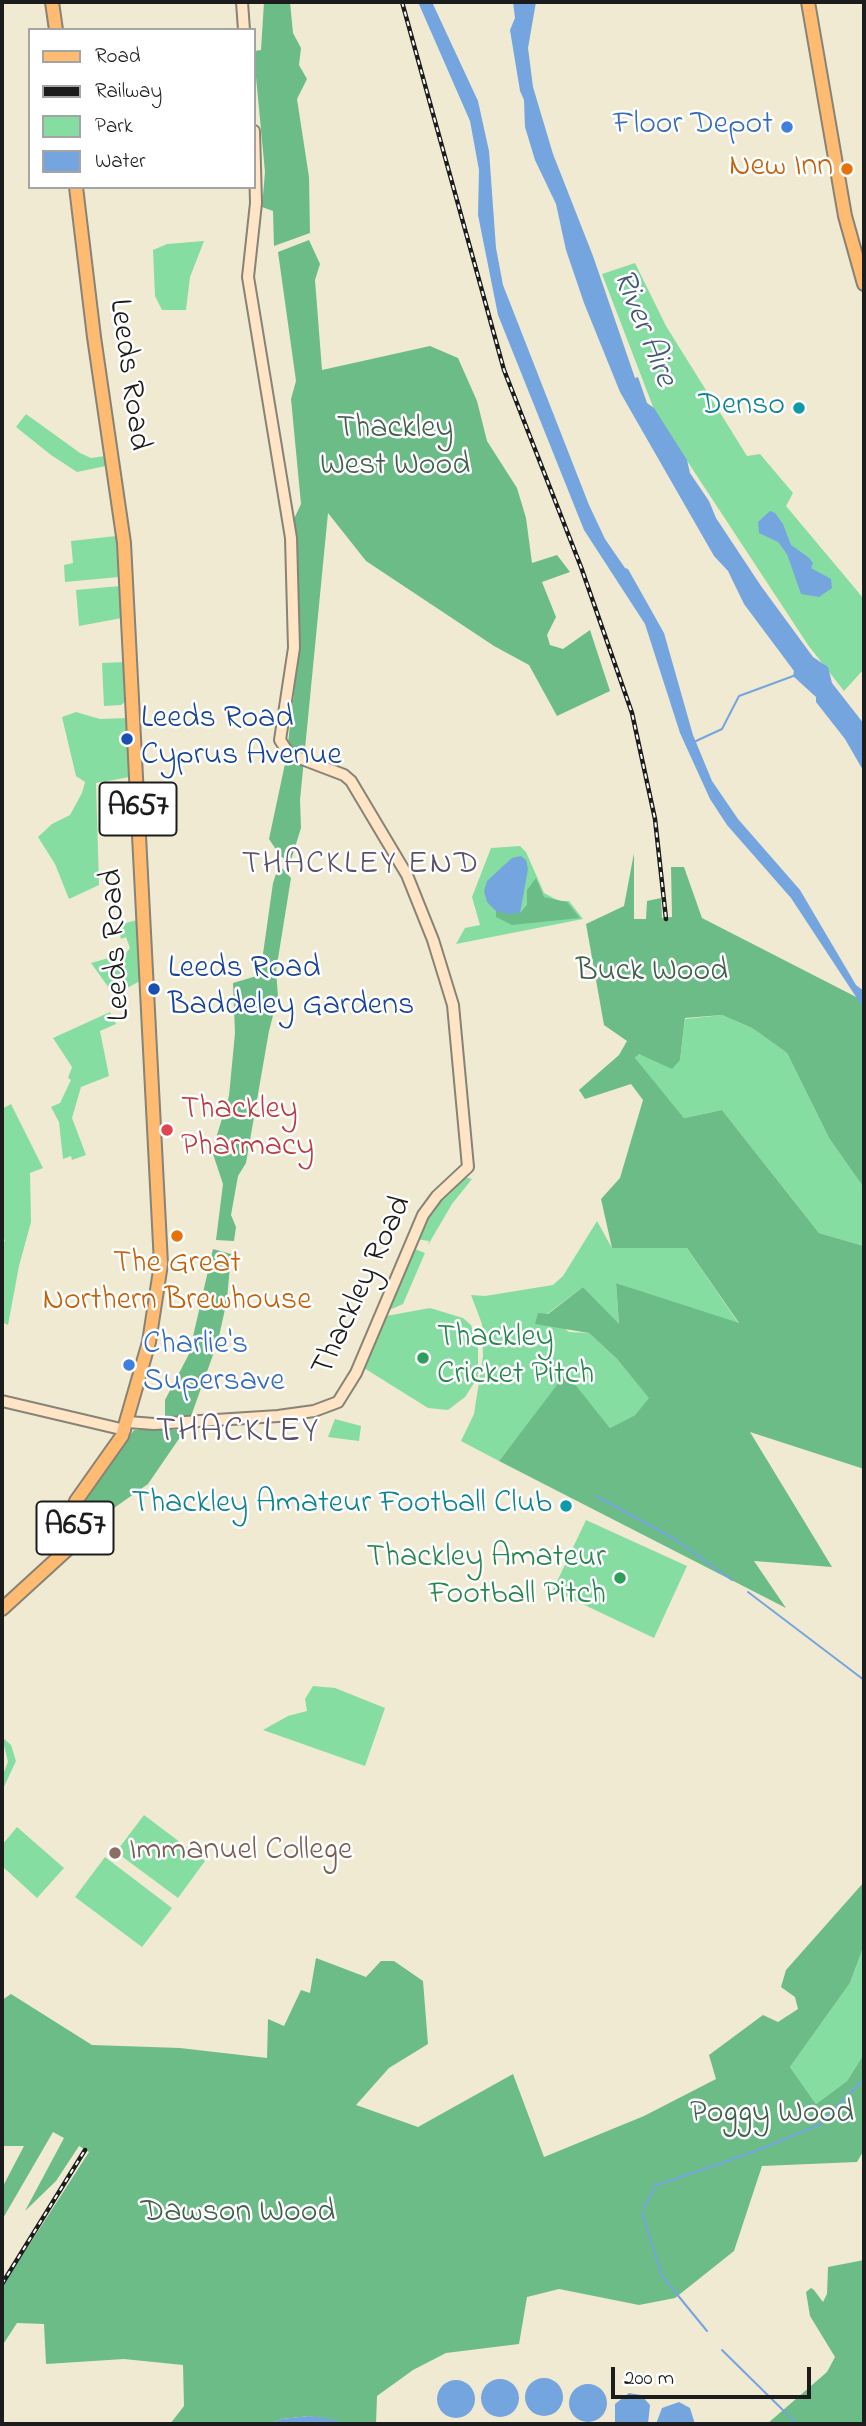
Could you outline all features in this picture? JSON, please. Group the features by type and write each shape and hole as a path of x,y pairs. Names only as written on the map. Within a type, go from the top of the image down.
{"main road":[{"path":"52,2 56,28"},
{"path":"807,2 845,216 864,284"},
{"name":"Leeds Road","path":"2,1609 71,1546 75,1538 76,1501 126,1426 157,1304 160,1224 124,543 94,337 76,189"}],"street":[{"path":"242,2 244,28"},
{"name":"Thackley Road","path":"126,1426 278,1416 321,1409 338,1402 356,1373 423,1215 437,1196 465,1171 468,1164 453,1005 433,940 407,874 351,781 344,775 289,754 282,747 294,648 291,538 248,277 248,252 256,189"},
{"path":"2,1401 126,1426"}],"green space":[{"path":"264,2 290,2 293,33 301,48 299,65 307,79 297,99 309,177 310,233 274,246 273,211 262,207 265,172 256,77 256,51 261,50"},
{"name":"Thackley West Wood","path":"309,240 320,264 315,280 322,370 430,346 458,358 477,401 487,441 517,488 526,518 532,563 557,555 570,572 542,582 556,617 547,635 550,645 563,649 590,630 610,691 557,716 529,665 494,646 366,561 328,513 300,800 301,828 291,860 281,857 269,839 286,759 299,652 292,523 301,504 291,399 296,381 278,252"},
{"path":"204,241 190,277 186,310 162,310 155,296 153,250 167,244"},
{"path":"635,263 666,326 747,456 760,454 793,493 786,506 864,599 864,669 844,691 808,645 655,412 602,274"},
{"path":"26,414 80,453 91,458 105,456 106,466 77,472 16,427"},
{"path":"116,536 119,577 65,582 64,565 73,563 71,541"},
{"path":"120,586 122,618 79,626 76,590"},
{"path":"126,662 127,700 121,705 104,706 102,663"},
{"path":"76,712 100,719 128,718 130,777 96,783 99,885 69,899 55,864 38,837 52,824 70,815 82,793 85,782 76,776 62,717"},
{"path":"520,846 526,852 544,893 559,901 569,901 583,919 456,944 465,928 480,925 472,897 491,848"},
{"name":"Buck Wood","path":"634,853 634,919 646,919 647,901 661,898 662,918 672,917 671,867 684,867 702,918 864,1001 864,1188 829,1138 787,1053 752,1028 722,1015 685,1018 680,1060 672,1069 639,1054 635,1058 684,1118 722,1110 819,1233 864,1246 864,1469 750,1432 832,1567 754,1561 786,1608 499,1461 566,1373 610,1428 635,1415 649,1398 617,1359 589,1333 535,1324 538,1313 548,1314 583,1287 619,1324 616,1283 739,1323 687,1248 612,1248 601,1199 620,1178 643,1100 631,1084 585,1099 579,1090 619,1055 627,1041 604,1025 586,924 624,906"},
{"path":"279,865 291,878 276,971 278,996 269,1031 246,1163 238,1176 231,1215 236,1227 234,1241 216,1240 223,1184 212,1151 229,1096 235,1033 233,983 260,975 273,883"},
{"path":"536,878 544,897 567,902 580,918 512,925 496,917 496,911 520,913 527,905 527,890"},
{"path":"137,920 140,981 114,995 91,963 126,953 130,948 126,937 121,939 118,925"},
{"path":"110,1012 116,1024 100,1031 109,1076 81,1087 72,1118 86,1155 72,1160 71,1156 63,1159 59,1122 51,1107 60,1103 71,1080 68,1078 72,1067 53,1038"},
{"path":"722,1015 752,1028 787,1053 829,1138 864,1188 864,1246 819,1233 722,1110 684,1118 635,1059 638,1054 680,1060 685,1019"},
{"path":"11,1104 43,1168 30,1173 31,1222 19,1266 8,1325 2,1322 2,1243 5,1241 2,1233 2,1109"},
{"path":"465,1177 472,1179 452,1204 428,1245 429,1241 416,1239 438,1201"},
{"path":"597,1221 612,1248 687,1248 739,1324 616,1283 619,1325 583,1287 547,1314 569,1332 589,1333 617,1359 650,1398 635,1415 610,1428 566,1374 499,1461 461,1441 474,1414 483,1356 482,1324 471,1295 485,1296 553,1285 563,1276"},
{"path":"213,1249 231,1254 227,1300 218,1341 190,1419 165,1422 165,1400 189,1354"},
{"path":"415,1249 425,1253 403,1304 387,1311"},
{"name":"Thackley Cricket Pitch","path":"430,1308 463,1318 471,1325 478,1348 478,1377 465,1397 448,1410 428,1408 364,1368 386,1316"},
{"path":"335,1419 361,1426 359,1441 328,1437"},
{"path":"134,1430 185,1430 148,1484 80,1532 83,1498"},
{"name":"Thackley Amateur Football Pitch","path":"586,1520 687,1566 654,1638 553,1590"},
{"path":"313,1686 335,1688 385,1708 365,1766 263,1730 288,1716 307,1711 305,1699"},
{"path":"2,1737 11,1745 16,1761 2,1791 2,1777 8,1762"},
{"path":"144,1815 205,1861 178,1898 116,1852"},
{"path":"17,1827 64,1868 37,1898 2,1866 2,1845"},
{"path":"105,1857 172,1908 142,1947 75,1897"},
{"name":"Dawson Wood","path":"864,1882 864,1945 850,1983 790,2067 816,2104 847,2081 864,2054 864,2150 857,2162 762,2166 734,2251 675,2298 639,2305 559,2289 527,2297 519,2344 446,2353 413,2370 377,2396 376,2424 351,2424 309,2416 282,2419 268,2424 170,2424 184,2406 183,2365 124,2359 46,2364 44,2324 17,2323 2,2346 2,2287 89,2152 79,2146 56,2181 25,2211 64,2138 53,2132 2,2220 2,2188 24,2146 2,2146 2,2000 11,1994 92,2045 180,2048 267,2058 268,2019 284,2026 301,1990 310,1993 316,1958 366,1977 381,1961 394,1961 423,1981 428,2044 389,2068 356,2105 418,2127 513,2074 544,2157 644,2116 716,2079 709,2055 763,2015 778,2022 798,2009 795,1997 781,1987 786,1970"},
{"path":"864,1945 864,2054 847,2081 816,2104 790,2067 850,1983"},
{"path":"864,2260 864,2424 767,2424 827,2372 835,2357 810,2316 806,2292 811,2288 823,2302 827,2294 828,2267"}],"water":[{"path":"418,2 432,2 478,101 489,151 496,248 503,285 589,505 605,539 628,569 664,633 693,735 712,781 738,819 800,890 856,985 864,991 864,1009 791,898 727,825 710,799 680,733 645,624 584,530 498,315 478,215 479,170 470,121"},
{"name":"River Aire","path":"513,2 536,2 528,48 533,87 553,154 593,256 635,378 638,377 647,403 654,408 687,460 690,473 709,501 716,518 761,586 813,657 828,667 832,683 864,724 864,772 845,739 816,702 816,697 793,676 794,671 744,604 728,571 714,556 620,392 584,303 566,250 556,204 535,160 525,127 524,100 520,91 510,30 515,18"},
{"path":"770,511 775,513 783,524 791,545 813,563 811,568 831,579 832,588 819,597 801,594 787,554 778,542 759,533 758,522"},
{"path":"521,856 526,860 528,869 520,913 496,911 487,902 484,891 487,881 512,858"},
{"path":"544,2378 558,2383 563,2397 558,2411 544,2416 530,2411 525,2397 530,2383"},
{"path":"500,2379 514,2384 519,2398 514,2412 500,2417 486,2412 481,2398 486,2384"},
{"path":"456,2380 470,2385 475,2399 470,2413 456,2418 442,2413 437,2399 442,2385"},
{"path":"588,2384 602,2389 607,2403 602,2417 588,2422 574,2417 569,2403 574,2389"},
{"path":"629,2393 641,2395 650,2405 648,2424 615,2422 615,2404"},
{"path":"679,2402 690,2408 695,2424 656,2424 662,2408"},
{"path":"309,2416 351,2424 268,2424 282,2419"}],"waterway":[{"path":"696,741 722,729 739,696 796,675"},
{"path":"596,1496 673,1538 732,1580"},
{"path":"748,1592 864,1680"},
{"path":"644,2208 655,2186 753,2152 819,2125 864,2079"},
{"path":"642,2212 662,2276 707,2331"},
{"path":"722,2350 797,2424"}],"railway":[{"path":"402,2 504,370 581,567 632,713 655,819 666,919"},
{"path":"2,2284 85,2150"}],"place":[{"name":"Floor Depot","path":"787,127"},
{"name":"New Inn","path":"847,169"},
{"name":"Denso","path":"799,408"},
{"name":"Leeds Road Cyprus Avenue","path":"127,739"},
{"name":"Leeds Road Baddeley Gardens","path":"154,989"},
{"name":"Thackley Pharmacy","path":"167,1130"},
{"name":"The Great Northern Brewhouse","path":"177,1236"},
{"name":"Thackley Cricket Pitch","path":"423,1358"},
{"name":"Charlie's Supersave","path":"129,1365"},
{"name":"Thackley Amateur Football Club","path":"566,1506"},
{"name":"Thackley Amateur Football Pitch","path":"620,1578"},
{"name":"Immanuel College","path":"115,1853"}],"district":[{"name":"THACKLEY END","path":"361,867"},
{"name":"THACKLEY","path":"238,1434"}],"park label":[{"name":"Poggy Wood","path":"772,2116"}]}
